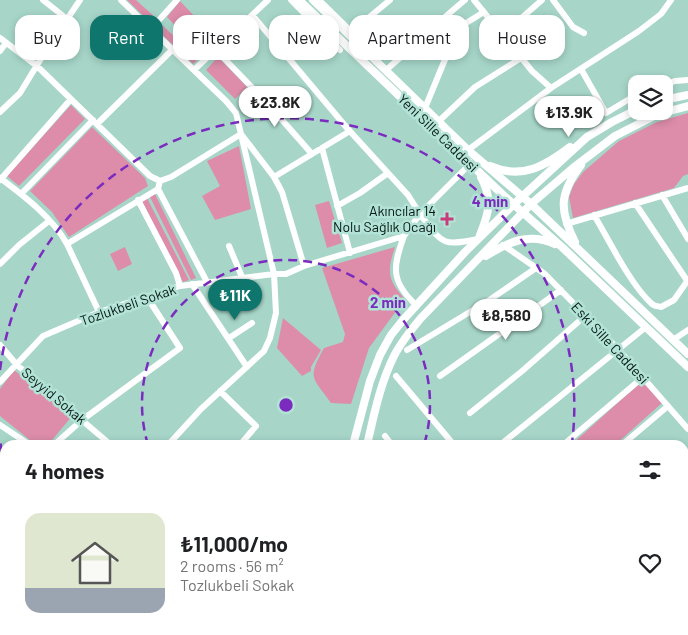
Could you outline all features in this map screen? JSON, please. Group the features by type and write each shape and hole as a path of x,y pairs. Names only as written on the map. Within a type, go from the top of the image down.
{"main road":[{"name":"Yeni Sille Caddesi","path":"299,0 513,205 564,248 688,368"},
{"name":"Yeni Sille Caddesi","path":"316,0 349,34"},
{"name":"Yeni Sille Caddesi","path":"378,60 468,150 531,204 688,354"},
{"path":"673,98 688,95"},
{"path":"368,440 386,374 407,336 531,204 590,154 615,136 650,118 688,106"},
{"path":"481,162 507,171 528,171 544,165 576,142 628,114"},
{"path":"354,440 370,381 380,355 391,335 416,304 478,239 587,137"},
{"path":"578,248 566,224 563,204 566,190 572,178 590,154"},
{"path":"478,171 487,189 489,204 478,239"},
{"path":"476,262 503,245 526,238 550,242 564,248"}],"street":[{"path":"43,0 62,15"},
{"path":"70,15 80,0"},
{"path":"120,0 137,15"},
{"path":"163,15 177,0"},
{"path":"253,15 268,0"},
{"path":"291,0 340,50"},
{"path":"316,0 387,68 465,0"},
{"path":"372,15 390,0"},
{"path":"474,0 486,15"},
{"path":"524,15 542,0"},
{"path":"552,0 574,28 584,33"},
{"path":"468,150 551,88 661,14 671,0"},
{"path":"424,105 458,28 484,12"},
{"path":"259,24 350,131 408,195 438,238 447,243 478,239"},
{"path":"0,38 37,66 150,176 160,181 171,177 241,134"},
{"path":"21,194 173,49 163,39"},
{"path":"0,51 6,43"},
{"path":"0,112 20,93 41,60"},
{"path":"173,440 220,391 264,351 270,338 276,313 274,274 236,114 226,101 184,60"},
{"path":"194,70 205,60"},
{"path":"226,60 312,154"},
{"path":"438,121 475,87 519,60"},
{"path":"524,60 532,71 551,88"},
{"path":"581,69 606,113 628,100"},
{"path":"673,82 688,80"},
{"path":"72,99 0,179 21,194 60,232 99,312"},
{"path":"274,177 350,131"},
{"path":"241,134 274,177 282,192 304,266"},
{"path":"322,148 350,253"},
{"path":"416,304 401,290 396,277 396,258 404,236 420,214 470,164"},
{"path":"337,206 388,174"},
{"path":"160,181 158,189 207,282"},
{"path":"566,224 688,188"},
{"path":"67,244 158,189"},
{"path":"662,195 688,239"},
{"path":"138,200 176,273 180,286"},
{"path":"594,215 640,291 652,305 661,307 674,300 688,281 635,203"},
{"path":"0,264 19,245 49,221"},
{"name":"Tozlukbeli Sokak","path":"0,382 43,336 99,312 180,286 242,277 286,274 304,266 404,236"},
{"name":"Eski Sille Caddesi","path":"503,245 545,274 618,350 688,429"},
{"path":"229,246 242,277"},
{"path":"407,350 488,301 536,268"},
{"path":"192,284 247,367"},
{"path":"440,376 561,290"},
{"path":"60,440 82,420 180,348 147,297"},
{"path":"470,413 521,372 585,316"},
{"path":"228,338 252,323"},
{"path":"506,440 646,327"},
{"path":"674,340 688,330"},
{"name":"Seyyid Sokak","path":"0,345 17,365 105,440"},
{"path":"396,376 450,440"},
{"path":"569,440 642,378"},
{"path":"220,391 256,426 244,440"},
{"path":"628,440 668,406"},
{"path":"0,425 22,440"},
{"path":"385,436 388,440"}],"shaded area":[{"path":"127,0 136,0 153,15 143,15"},
{"path":"180,1 193,15 173,15 173,23 167,17"},
{"path":"163,26 173,35 173,45 163,36"},
{"path":"189,60 197,60 193,64"},
{"path":"215,60 221,60 247,87 235,99 206,70"},
{"path":"71,105 85,119 19,186 7,176"},
{"path":"688,113 688,174 683,176 674,188 573,218 569,197 574,184 583,172 619,141 657,122 673,120 673,117"},
{"path":"92,127 145,178 148,186 69,237 52,212 30,191"},
{"path":"239,146 251,209 215,220 202,196 220,186 207,161"},
{"path":"155,194 196,278 191,280 150,197"},
{"path":"147,198 189,280 183,282 142,201"},
{"path":"329,201 342,243 327,248 315,205"},
{"path":"125,247 132,264 118,271 110,254"},
{"path":"395,247 390,275 395,286 405,299 369,348 351,404 331,403 316,382 314,377 315,366 324,348 343,342 345,334 322,268"},
{"path":"283,318 321,350 311,367 311,371 302,376 277,348"},
{"path":"14,370 72,416 52,440 30,440 0,416 0,389"},
{"path":"642,381 662,403 621,440 577,440"}],"place":[{"name":"Akıncılar 14 Nolu Sağlık Ocağı","path":"447,219"}]}
